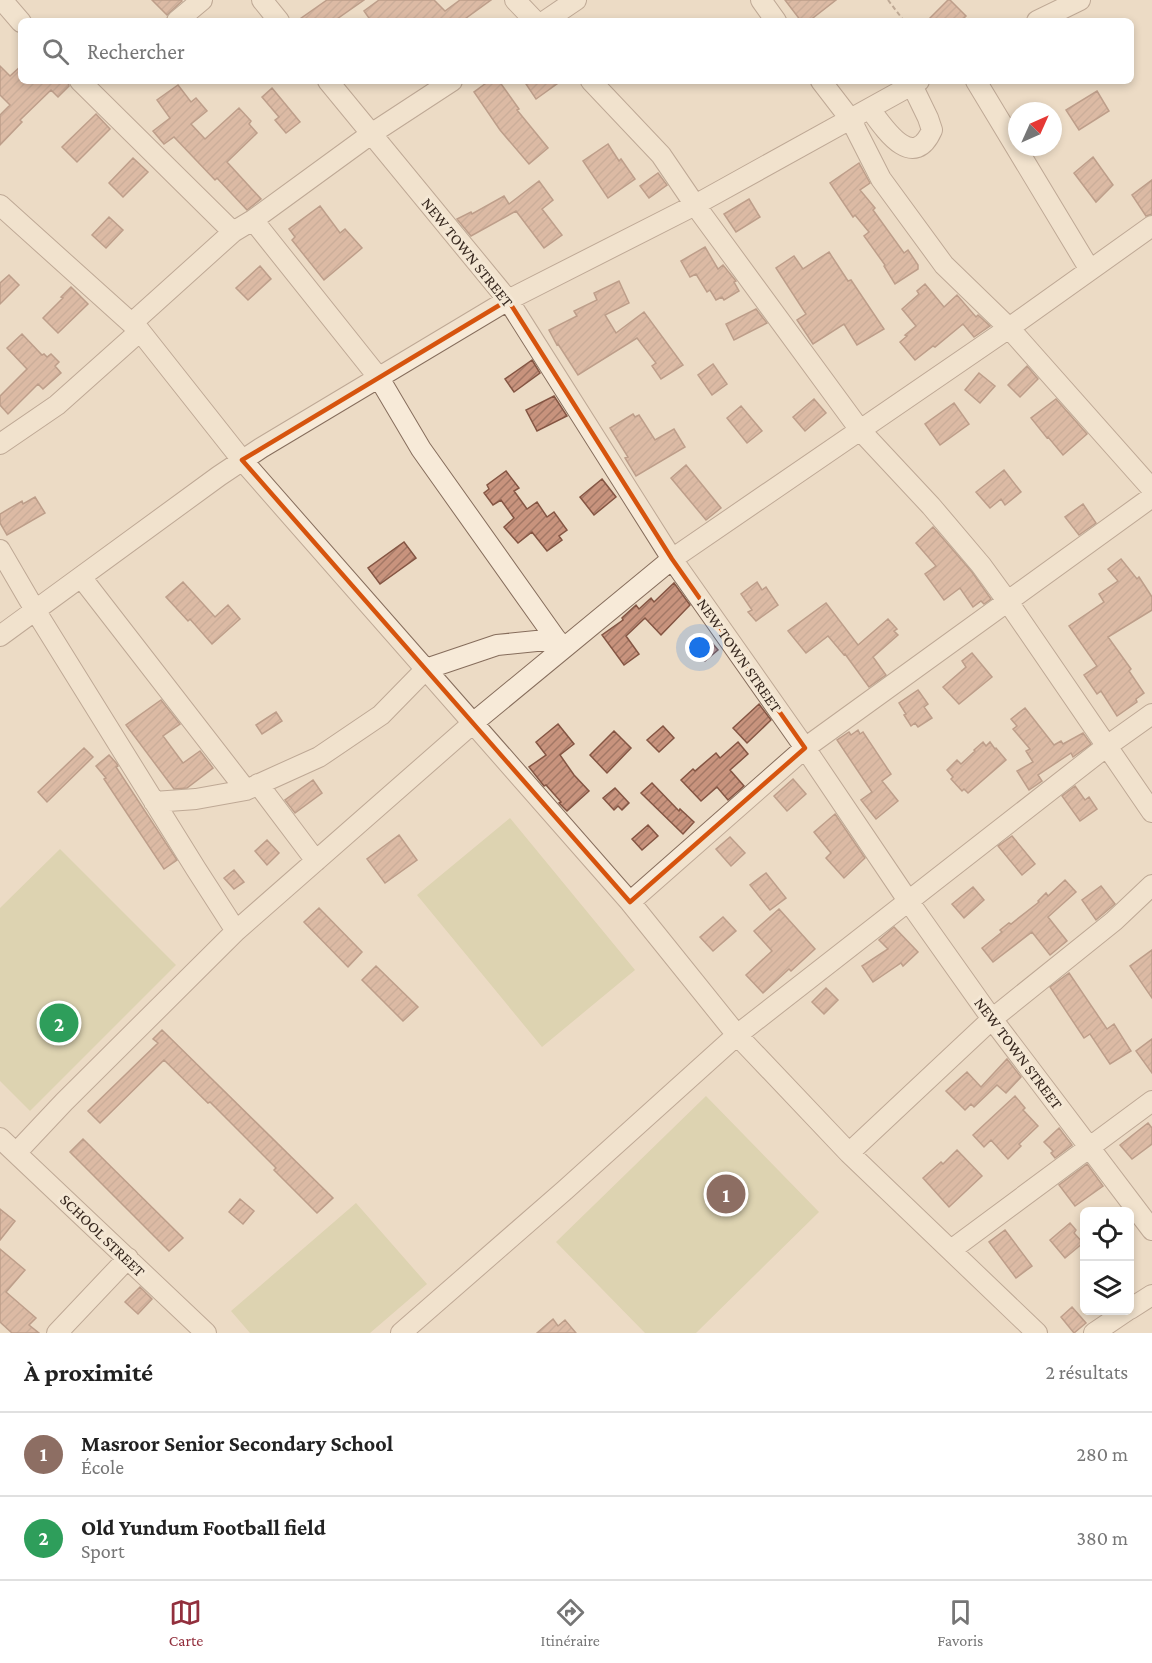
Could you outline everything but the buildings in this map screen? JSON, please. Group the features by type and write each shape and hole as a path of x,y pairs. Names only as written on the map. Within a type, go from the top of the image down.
{"street":[{"path":"2,0 18,18"},
{"path":"181,18 202,0"},
{"path":"262,0 277,18"},
{"path":"515,0 532,18"},
{"path":"549,18 576,0"},
{"path":"761,0 775,18"},
{"path":"1043,18 1076,1"},
{"name":"NEW TOWN STREET","path":"330,84 508,300 672,559 805,748 909,902 992,1019 1152,1230"},
{"path":"0,444 57,405 233,232 253,220 370,134 447,84"},
{"path":"594,84 661,155 695,205 861,430 931,506 981,565 1152,812"},
{"path":"823,84 850,120 881,179 944,264 1009,328 1152,489"},
{"path":"0,636 242,460 508,300 695,205 913,84"},
{"path":"870,109 893,139 902,146 912,148 921,145 932,130 915,84"},
{"path":"978,84 1090,270"},
{"path":"93,85 233,232"},
{"path":"1,207 136,327 242,460 630,903 737,1035 849,1154 1037,1333"},
{"path":"253,220 379,378 421,449 560,644"},
{"path":"7,1150 64,1102 236,931 560,644 672,559 1009,328 1152,226"},
{"path":"630,903 805,748 1152,497"},
{"path":"0,550 35,610 236,931"},
{"path":"81,577 252,787 316,861"},
{"path":"154,802 196,799 252,787 319,757 381,715 426,669 497,645 560,644"},
{"path":"401,1333 565,1190 737,1035 1107,746 1152,714"},
{"path":"849,1154 992,1019 1114,921 1152,885"},
{"path":"951,1251 1152,1101"},
{"name":"SCHOOL STREET","path":"7,1150 128,1258 206,1333"},
{"path":"57,1333 128,1258"},
{"path":"1134,1307 1152,1294"},
{"path":"1094,1333 1121,1315"}],"path":[{"path":"888,0 902,18"}],"highlighted area":[{"path":"508,300 672,559 805,748 630,902 242,460"}],"green space":[{"path":"510,818 635,970 542,1047 417,895"},
{"path":"60,849 176,965 30,1111 0,1081 0,908"},
{"path":"706,1096 819,1212 696,1333 645,1333 556,1242"},
{"path":"356,1203 427,1284 370,1333 250,1333 231,1311"}],"place":[{"name":"Old Yundum Football field","path":"59,1023"},
{"name":"Masroor Senior Secondary School","path":"726,1194"}]}
